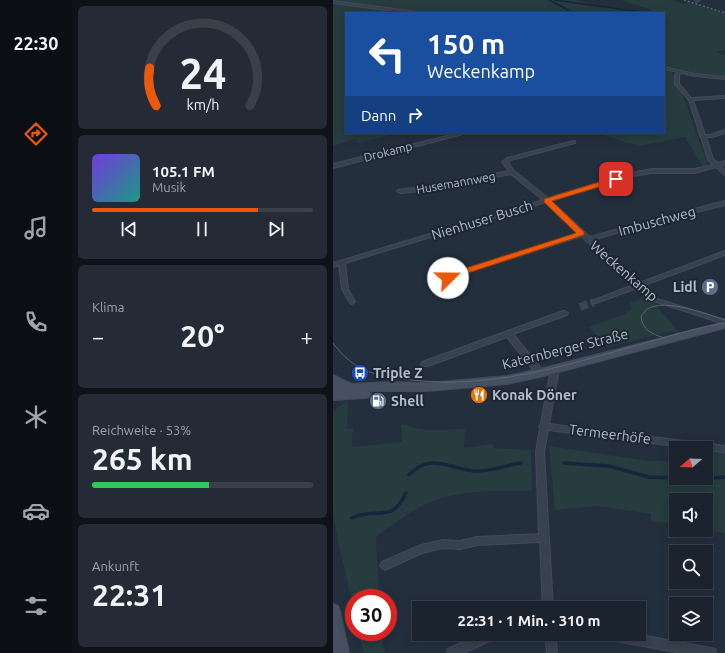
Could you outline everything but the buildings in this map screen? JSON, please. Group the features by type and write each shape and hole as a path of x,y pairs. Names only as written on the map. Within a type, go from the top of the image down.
{"main road":[{"name":"Katernberger Straße","path":"333,389 389,392 410,388 495,381 540,373 725,323"},
{"path":"333,379 349,391 333,405"},
{"name":"Katernberger Straße","path":"333,396 349,391"},
{"path":"333,611 341,653"}],"street":[{"path":"333,2 409,12"},
{"path":"665,68 725,78"},
{"path":"681,72 677,75 677,84 690,99 709,154 725,173"},
{"path":"690,99 714,99 725,97"},
{"path":"714,99 725,101"},
{"path":"702,136 710,136 725,131"},
{"name":"Drokamp","path":"333,166 461,134"},
{"name":"Husemannweg","path":"547,200 512,172 505,161 573,142"},
{"name":"Nienhuser Busch","path":"333,264 641,173 690,171 725,163"},
{"name":"Husemannweg","path":"399,191 413,190 512,172"},
{"name":"Weckenkamp","path":"547,200 637,286 655,301 669,305"},
{"name":"Imbuschweg","path":"589,240 631,227 725,203"},
{"path":"440,281 469,270 581,234"},
{"path":"594,302 725,253"},
{"path":"342,262 345,289 352,302"},
{"name":"Katernberger Straße","path":"669,305 725,323"},
{"path":"425,364 565,313"},
{"path":"509,334 540,373"},
{"path":"548,601 540,452 543,426 555,369"},
{"name":"Termeerhöfe","path":"543,426 725,449"},
{"path":"385,565 421,549 443,544 460,545 477,541 544,538"},
{"path":"452,653 477,641"},
{"path":"551,641 552,653"},
{"path":"644,641 711,653"}],"green space":[{"path":"577,0 590,4 648,12 414,12 333,1"},
{"path":"621,0 672,0 683,4 689,2 725,14 725,50 716,52 725,55 725,78 705,76 665,67 665,12 648,12 651,10"},
{"path":"333,3 406,12 345,12 345,134 394,134 358,143 355,139 333,146"},
{"path":"665,69 671,71 683,96 708,165 703,167 685,137 639,146 599,134 665,134"},
{"path":"646,297 657,306 680,334 672,331 608,347 589,327 625,314 632,309 630,303"},
{"path":"348,401 347,429 353,428 352,447 402,442 401,425 405,424 410,427 425,430 465,429 464,448 493,444 493,448 531,450 532,491 466,493 440,498 428,503 402,518 376,536 379,589 349,589 337,536 333,510 333,413 337,408"},
{"path":"549,446 648,461 669,461 669,485 713,485 713,451 725,452 725,533 713,531 713,493 669,493 669,524 651,521 651,514 597,506 555,510"},
{"path":"361,641 383,641 385,653 364,653"}],"waterway":[{"path":"549,0 572,12"},
{"path":"555,0 641,12"},
{"path":"409,475 426,464 435,463 460,469 479,471 521,463"},
{"path":"564,463 609,466 648,477 669,478"},
{"path":"713,478 725,477"},
{"path":"352,518 361,515 389,512 395,509 406,493"}],"tunnel":[{"path":"580,307 594,302"}],"tram line":[{"path":"663,338 648,331 643,325 641,316 647,309 655,306 675,306 725,320"},
{"path":"663,338 690,330 725,323"},
{"path":"333,343 349,361 358,367 378,375 440,382 497,379 525,374 580,361 663,338"}],"railway":[{"path":"684,0 725,13"}],"place":[{"name":"Lidl","path":"710,287"},
{"name":"Triple Z","path":"360,373"},
{"name":"Konak Döner","path":"479,395"},
{"name":"Shell","path":"378,401"}],"route":[{"path":"448,278 581,234 547,200 616,179"}]}
